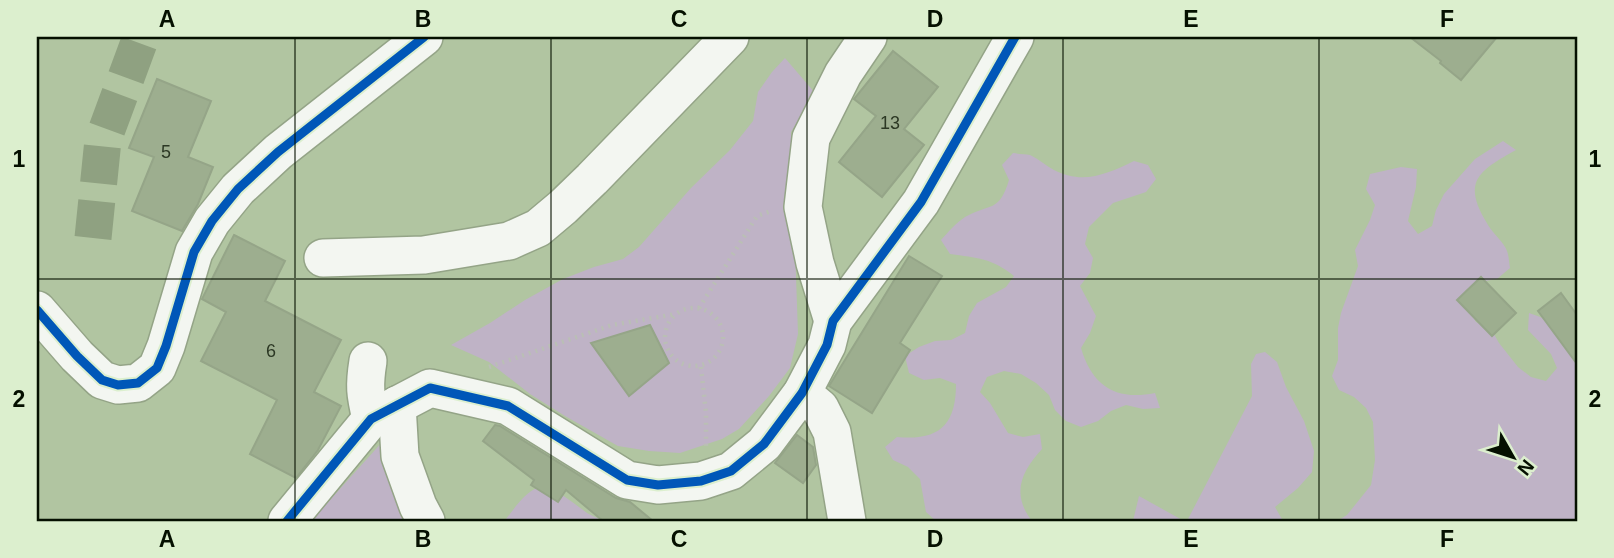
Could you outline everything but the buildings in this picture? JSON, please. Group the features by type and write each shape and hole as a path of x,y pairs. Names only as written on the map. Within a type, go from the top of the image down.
{"street":[{"path":"37,310 102,380 118,386 138,383 157,368 194,252 212,221 238,189 278,152 424,37"},
{"path":"323,258 424,255 509,242 538,228 592,179 730,37"},
{"path":"833,321 815,262 803,207 811,138 843,74 868,37"},
{"path":"287,521 384,412 430,388 508,406 626,480 658,485 701,481 731,471 764,444 802,393 827,345 833,321 920,201 1015,37"},
{"path":"368,361 365,394 384,412 426,521"},
{"path":"802,393 820,408 832,432 847,521"}],"path":[{"path":"699,308 757,216 783,208 803,207"},
{"path":"482,370 612,325 699,308 711,313 724,333 723,345 717,356 707,364 683,365 673,358 667,348 665,335 668,323 676,314"},
{"path":"701,366 706,413 706,461 701,481"}],"shaded area":[{"path":"785,58 815,93 791,132 798,334 790,368 739,429 722,439 680,453 618,446 530,394 489,362 451,345 563,279 623,259 639,247 691,188 730,150 753,121 758,92"},
{"path":"1503,141 1516,150 1483,172 1475,188 1480,210 1506,248 1510,268 1497,279 1479,282 1465,291 1467,307 1476,322 1491,329 1518,367 1531,377 1546,381 1557,368 1551,354 1528,330 1529,313 1543,318 1577,353 1577,521 1337,521 1347,515 1371,485 1375,460 1373,422 1366,408 1354,397 1339,390 1332,376 1338,360 1341,313 1358,266 1355,250 1375,205 1366,189 1370,174 1401,167 1417,169 1408,221 1418,234 1432,226 1444,194 1475,159"},
{"path":"1013,153 1030,155 1054,170 1075,177 1104,174 1134,161 1148,165 1156,179 1146,192 1113,203 1089,227 1085,244 1093,258 1090,273 1080,286 1096,316 1081,348 1092,372 1108,388 1129,395 1155,393 1160,408 1143,409 1126,405 1081,427 1066,421 1055,410 1049,395 1021,374 1004,371 987,377 980,392 1008,433 1023,437 1040,434 1042,449 1024,475 1020,492 1032,521 936,521 926,512 920,479 908,467 893,460 885,447 897,437 912,438 934,433 948,420 953,410 956,384 940,378 924,380 909,373 905,356 919,347 935,341 951,340 965,333 969,316 977,303 1006,287 1014,276 991,262 950,254 941,240 965,217 997,203 1009,180 1002,165"},
{"path":"1265,352 1277,362 1286,387 1304,421 1314,451 1312,472 1275,507 1283,521 1187,521 1252,396 1251,364 1256,354"},
{"path":"384,440 412,521 311,521"},
{"path":"547,485 603,521 507,521 534,489"},
{"path":"1139,496 1184,521 1133,521"}],"tunnel":[{"path":"93,238 103,140 141,37"}],"cycle path":[{"path":"37,310 102,380 118,385 138,383 157,368 194,252 212,221 238,189 278,152 424,37"},
{"path":"287,521 371,419 430,388 508,406 627,480 658,485 701,481 731,471 764,444 802,393 827,345 833,321 921,202 1015,37"}]}
